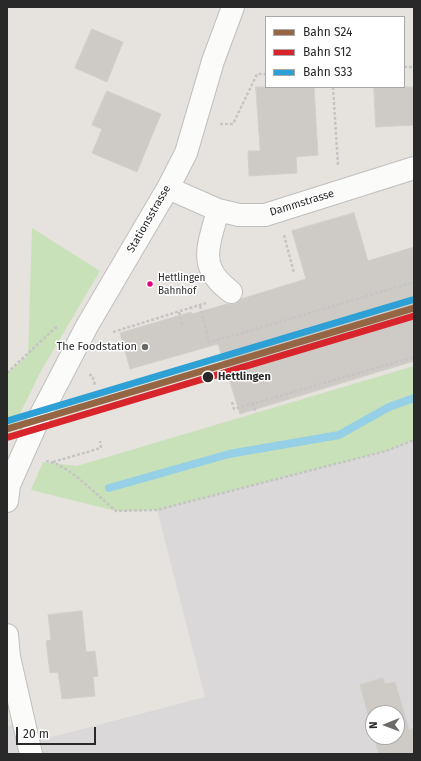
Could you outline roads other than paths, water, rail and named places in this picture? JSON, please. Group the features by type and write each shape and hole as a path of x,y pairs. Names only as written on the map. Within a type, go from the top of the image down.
{"street":[{"name":"Stationsstrasse","path":"8,490 38,420 87,326 168,188 186,153 214,61 233,7"},
{"name":"Dammstrasse","path":"168,188 218,210 239,215 265,214 414,168"},
{"path":"218,210 209,249 208,261 212,271 231,292"},
{"path":"7,635 9,657 31,754"}],"waterway":[{"path":"109,488 229,454 339,435 389,407 414,398"}],"rail line":[{"name":"S33","path":"7,421 412,300"},
{"name":"S24","path":"7,429 414,308"},
{"name":"S12","path":"9,437 414,316"}],"place":[{"name":"Hettlingen Bahnhof","path":"150,284"},
{"name":"The Foodstation","path":"145,347"},
{"name":"Hettlingen","path":"208,377"}]}
